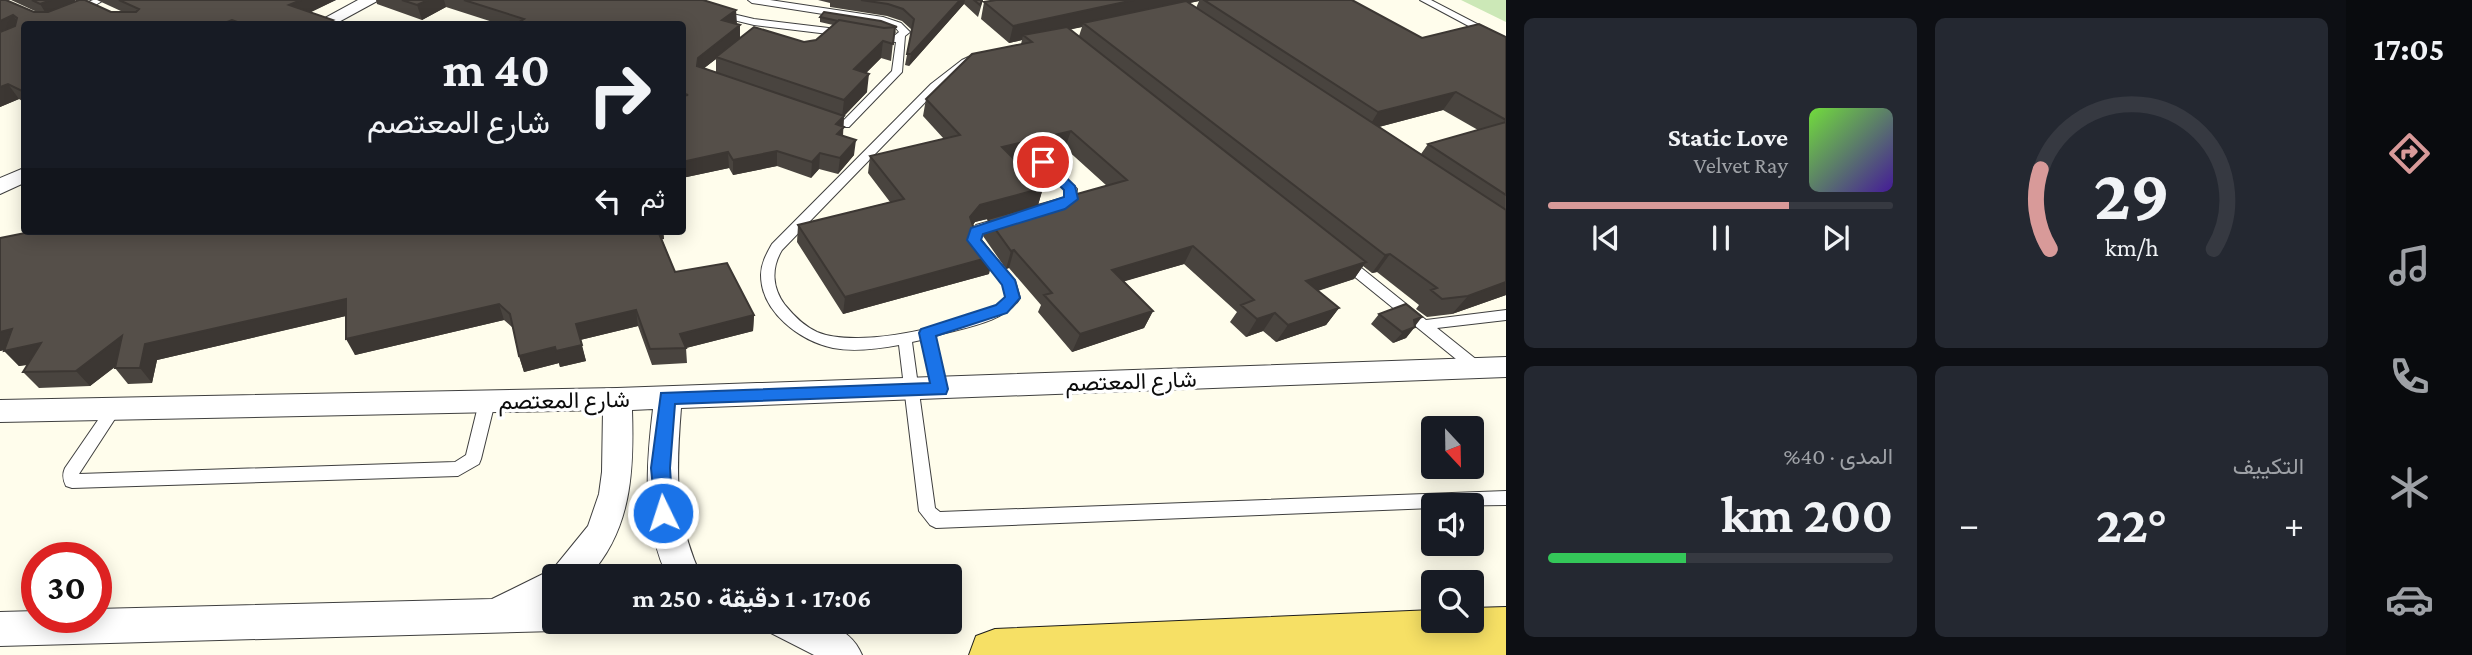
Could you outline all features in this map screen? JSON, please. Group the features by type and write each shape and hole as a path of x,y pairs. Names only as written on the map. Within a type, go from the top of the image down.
{"main road":[{"path":"995,655 1506,632"}],"street":[{"path":"329,21 372,0"},
{"path":"89,5 116,16"},
{"path":"0,187 21,176"},
{"name":"شارع المعتصم","path":"0,411 617,400 1506,367"},
{"path":"667,398 660,498 668,539 679,564"},
{"path":"576,564 597,539 615,496 619,475 617,400"},
{"path":"492,617 542,592"},
{"path":"0,629 542,615"},
{"path":"810,634 844,655"}],"lane":[{"path":"752,0 883,20 903,29 897,72 845,125 819,116"},
{"path":"1424,0 1506,43"},
{"path":"714,13 756,27 857,35"},
{"path":"869,37 889,40 901,37"},
{"path":"991,52 965,62 935,86 777,247 766,274 773,296 796,327 836,343 855,346 905,340 1009,304 1013,298 1010,284 976,245 974,236 980,228 1023,216"},
{"path":"1043,162 1066,184 1072,194 1067,203 1048,209"},
{"path":"1336,255 1477,368"},
{"path":"1423,325 1506,315"},
{"path":"927,333 940,389"},
{"path":"905,340 927,511 936,520 1506,498"},
{"path":"114,408 71,473 72,481 458,469 472,459 487,402"}],"green space":[{"path":"1461,0 1506,0 1506,22"}],"building":[{"path":"0,0 34,12 48,12 85,0 111,12 136,12 139,9 119,0 301,0 289,5 333,20 21,21 21,90 8,84 0,87 0,32 15,26 17,18 13,15 0,21"},
{"path":"32,0 51,0 40,4"},
{"path":"402,0 428,0 417,5"},
{"path":"464,0 703,0 736,10 722,20 740,25 698,58 697,66 844,116 836,124 844,127 837,134 856,140 840,158 820,153 812,162 777,151 733,160 728,152 686,161 686,21 521,21 524,19"},
{"path":"861,0 960,0 911,54 907,54 914,19 903,9"},
{"path":"1134,0 1013,26 984,2"},
{"path":"1204,0 1352,0 1422,38 1479,24 1506,37 1506,120 1456,92 1378,112"},
{"path":"1186,1 1506,210 1506,282 1468,296 1442,299 1431,290 1437,288 1390,254 1385,255 1083,23"},
{"path":"824,12 881,21 897,27 884,28 820,17"},
{"path":"839,20 884,28 895,27 893,44 883,41 854,69 869,74 844,100 716,57 754,27 804,42 816,40"},
{"path":"1067,27 1366,262 1306,281 1339,308 1288,325 1275,313 1257,319 1241,305 1254,300 1193,246 1112,270 1153,311 1080,334 1044,295 1052,293 1014,250 1011,251 988,219 1127,180 1071,131 1002,147 1043,188 980,205 970,217 975,232 994,256 845,297 798,225 904,199 870,156 960,135 926,99 972,54 1032,42 1023,35"},
{"path":"1506,122 1506,195 1428,144"},
{"path":"21,234 660,235 675,272 727,263 754,315 680,334 686,348 650,349 636,310 576,324 582,345 556,351 555,347 519,356 510,314 499,304 346,339 346,299 145,344 140,368 115,368 122,336 76,371 23,372 41,343 4,351 12,329 0,332 0,238"},
{"path":"1406,304 1422,317 1414,320 1415,327 1402,332 1379,314"}],"route":[{"path":"663,513 660,498 661,468 667,398 940,389 927,333 1002,309 1013,298 1010,284 976,245 976,232 986,226 1060,206 1071,199 1070,189 1043,162"}]}
